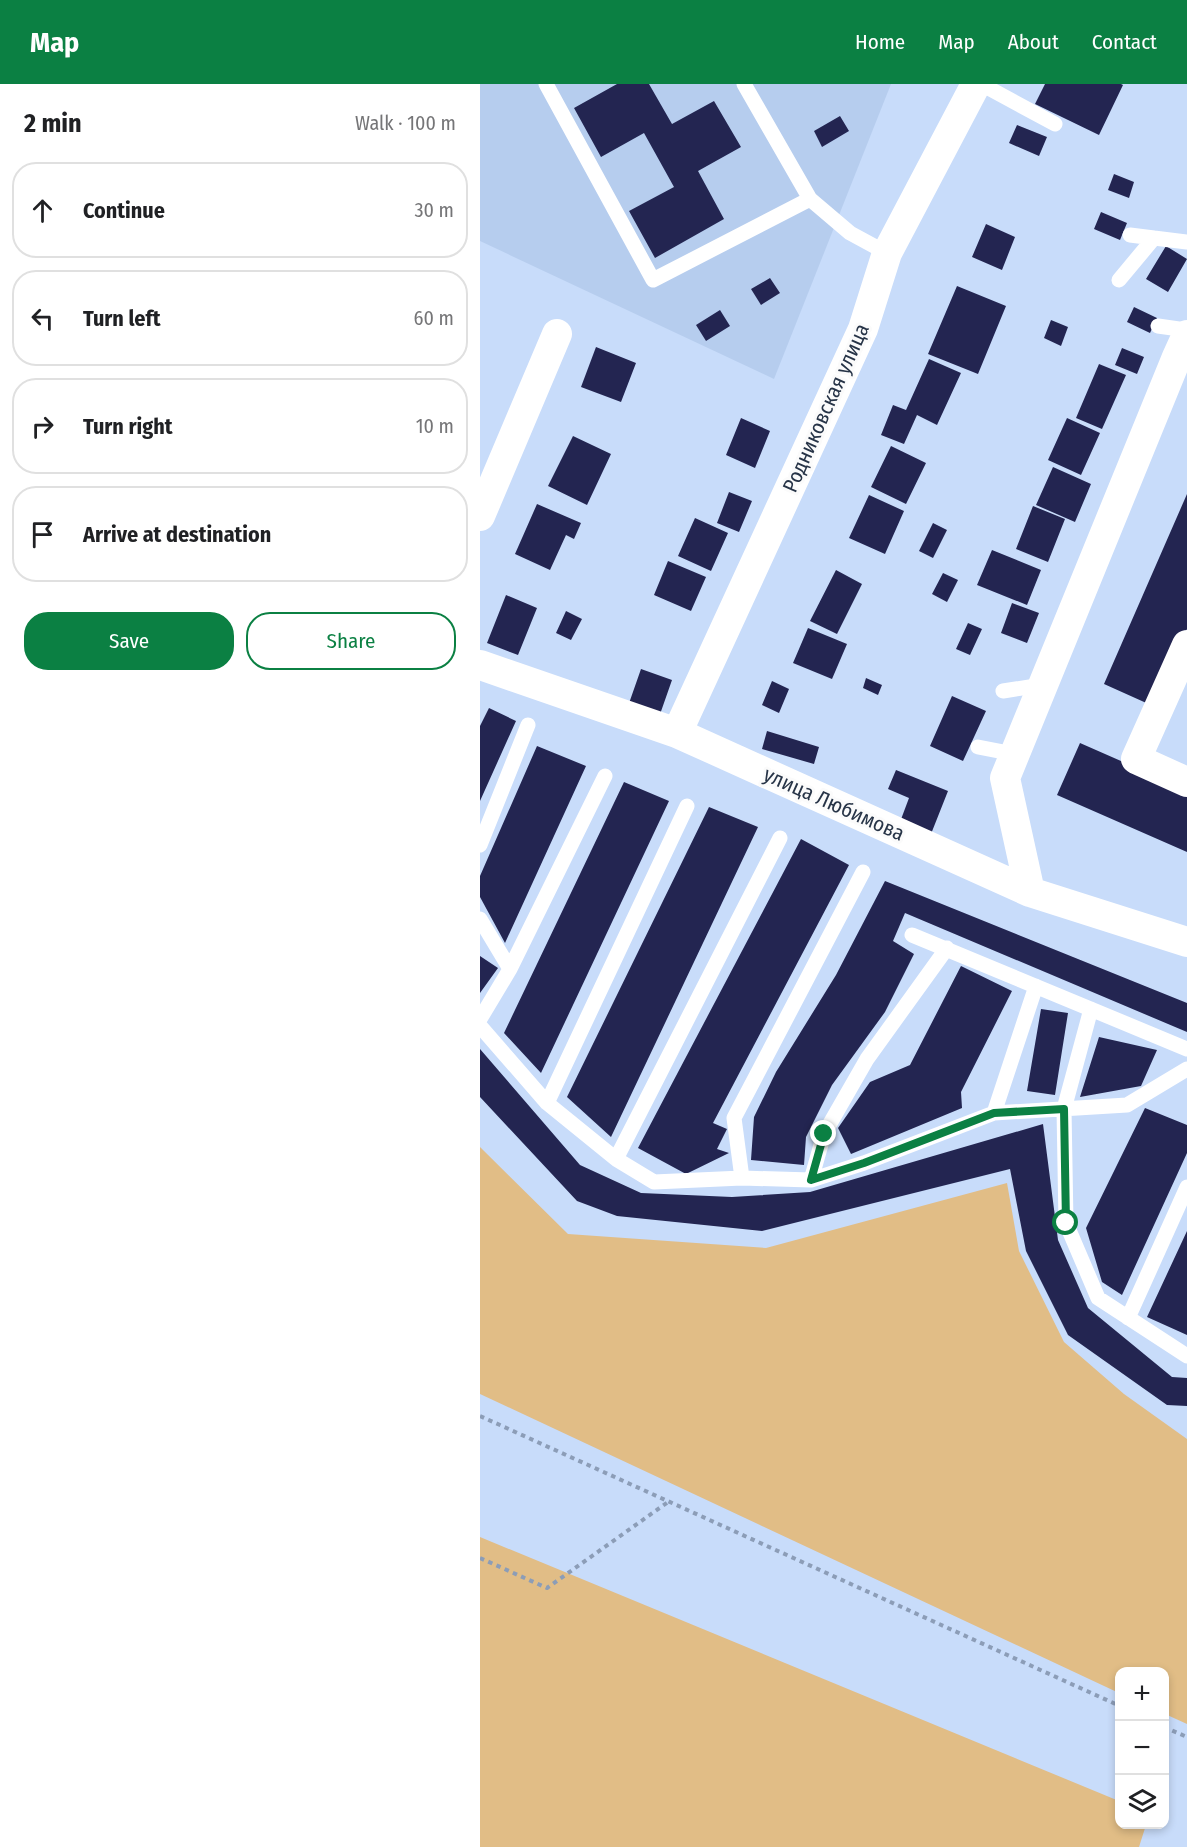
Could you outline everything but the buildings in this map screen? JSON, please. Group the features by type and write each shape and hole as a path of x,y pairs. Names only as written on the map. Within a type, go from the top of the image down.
{"street":[{"name":"Родниковская улица","path":"677,733 863,329 887,253 976,84"},
{"path":"480,516 557,334"},
{"path":"1030,892 1005,778 1176,357 1187,335"},
{"path":"1187,645 1136,759 1187,782"},
{"name":"улица Любимова","path":"480,665 677,733 1030,892 1187,942"}],"lane":[{"path":"546,84 652,280 810,199"},
{"path":"744,84 810,199 850,233 887,253"},
{"path":"981,84 1055,124"},
{"path":"1130,235 1187,242"},
{"path":"1119,280 1154,238"},
{"path":"1158,326 1187,330"},
{"path":"1003,691 1042,686"},
{"path":"480,845 528,725"},
{"path":"978,747 1014,754"},
{"path":"480,1018 510,969 605,776"},
{"path":"548,1103 687,806"},
{"path":"616,1159 780,838"},
{"path":"742,1178 734,1118 863,872"},
{"path":"480,919 510,969"},
{"path":"912,935 1187,1049"},
{"path":"811,1180 824,1134 867,1059 947,948"},
{"path":"994,1113 1036,986"},
{"path":"1091,1009 1064,1109 1066,1223 1098,1298 1187,1356"},
{"path":"480,1026 548,1103 616,1159 654,1182 742,1178 811,1180 864,1163 994,1113 1127,1105 1187,1070"},
{"path":"1128,1318 1187,1187"}],"path":[{"path":"480,1416 1115,1705"},
{"path":"480,1558 547,1588 669,1501"},
{"path":"1169,1729 1187,1737"}],"shaded area":[{"path":"480,84 891,84 774,379 480,241"},
{"path":"480,1147 568,1234 766,1248 1007,1183 1019,1251 1064,1342 1124,1394 1187,1439 1187,1724 1169,1716 1169,1667 1115,1667 1115,1691 480,1394"},
{"path":"480,1537 1115,1799 1115,1829 1145,1829 1139,1847 480,1847"}],"route":[{"path":"824,1134 811,1180 864,1163 994,1113 1064,1109 1066,1223"}]}
